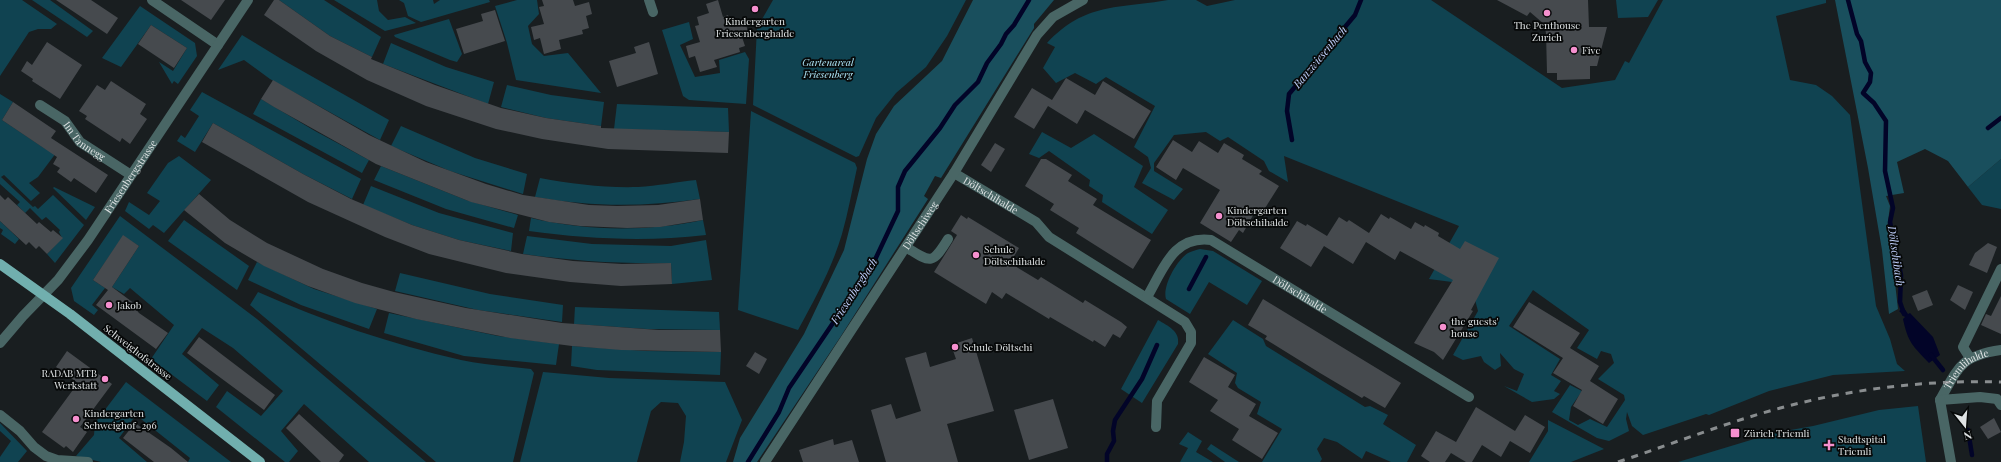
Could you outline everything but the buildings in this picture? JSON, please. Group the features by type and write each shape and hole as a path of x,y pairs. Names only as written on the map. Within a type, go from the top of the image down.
{"main road":[{"name":"Schweighofstrasse","path":"0,264 43,295 260,462"}],"street":[{"path":"152,0 218,45"},
{"name":"Friesenbergstrasse","path":"0,343 58,280 88,240 248,0"},
{"path":"650,0 653,12"},
{"name":"Döltschiweg","path":"765,462 954,173 1037,35 1053,17 1083,0"},
{"name":"Im Tannegg","path":"40,104 65,122 80,142 131,175"},
{"name":"Döltschihalde","path":"954,173 1036,222 1049,237 1185,322 1189,328 1191,337 1189,348 1157,401 1156,427"},
{"path":"906,247 926,259 933,259 940,252 948,239"},
{"name":"Döltschihalde","path":"1147,297 1177,248 1191,241 1211,240 1469,397"},
{"path":"1970,358 1963,347 2001,268"},
{"name":"Triemlihalde","path":"1940,400 1960,365 1981,353 2001,350"},
{"path":"1950,462 1940,400 1980,397 1997,399 2001,405"},
{"path":"0,415 20,431 34,447 46,456 57,460 88,462"}],"green space":[{"path":"0,0 22,0 57,24 51,29 38,29 29,32 0,76"},
{"path":"32,0 50,0 93,31 87,37"},
{"path":"279,0 324,0 381,37 372,57 330,36"},
{"path":"334,0 377,0 379,11 388,20 405,17 416,23 385,31"},
{"path":"399,0 433,0 434,4 440,0 489,0 490,2 421,22 408,16 404,3"},
{"path":"517,0 537,0 539,14 528,26 532,44 544,56 568,53 601,93 516,80 507,43 495,6"},
{"name":"Gartenareal Friesenberg","path":"773,0 966,0 947,36 926,67 896,93 876,118 859,156 856,157 753,105 757,28"},
{"path":"1168,0 1196,0 1207,6 1235,0 1431,0 1562,88 1615,80 1625,61 1629,63 1663,0 1826,0 1826,3 1776,16 1790,80 1816,85 1832,96 1850,115 1876,306 1890,339 1897,364 1905,371 1833,375 1769,391 1709,415 1706,414 1643,435 1632,426 1627,412 1626,419 1629,431 1609,441 1597,438 1552,412 1570,385 1582,391 1571,407 1569,420 1578,425 1590,419 1607,427 1625,400 1624,395 1598,379 1614,363 1611,354 1601,351 1597,359 1577,348 1589,330 1533,290 1509,326 1560,359 1551,375 1561,381 1554,391 1560,394 1554,399 1532,402 1504,386 1517,391 1524,374 1514,369 1500,353 1501,366 1495,370 1484,362 1481,356 1463,360 1453,355 1478,311 1474,296 1452,282 1429,279 1459,226 1284,156 1288,182 1269,171 1264,161 1228,137 1220,141 1206,132 1174,135 1154,163 1154,171 1183,189 1174,200 1142,183 1151,168 1148,157 1134,147 1155,106 1106,77 1096,84 1075,73 1056,83 1043,68 1055,47 1047,43 1075,20 1103,10"},
{"path":"1616,0 1658,0 1648,17 1618,18"},
{"path":"140,6 195,43 197,56 178,84 174,81 172,84 159,62 173,71 187,48 151,25 121,67 102,58"},
{"path":"449,19 462,54 457,62 395,37 394,35"},
{"path":"689,22 693,39 680,45 695,77 720,73 719,60 745,52 749,59 746,104 689,100 683,96 662,30"},
{"path":"242,35 389,120 380,140 270,79 244,60 218,70"},
{"path":"391,43 446,67 494,82 488,104 383,64"},
{"path":"507,85 551,95 604,102 601,126 546,118 501,107"},
{"path":"202,92 361,179 352,199 303,174 213,123 195,152 177,141 181,135 185,138 199,116 190,110"},
{"path":"0,94 13,102 2,120 44,148 56,153 38,177 29,183 40,193 31,201 4,175 1,177 33,207 35,206 38,209 53,195 84,225 55,263 47,254 62,238 59,232 60,230 46,217 42,220 30,208 25,213 17,205 20,202 0,184"},
{"path":"261,99 315,131 369,160 362,173 253,114"},
{"path":"617,104 728,108 729,132 614,129"},
{"path":"751,111 855,163 857,168 838,247 823,283 798,330 738,310"},
{"path":"401,126 475,158 527,174 523,194 450,171 391,146"},
{"path":"1042,132 1071,148 1094,134 1143,166 1134,187 1168,210 1152,234 1102,202 1103,195 1089,186 1090,180 1049,151 1039,158 1029,154"},
{"path":"179,156 211,180 164,233 153,225 149,229 125,211 129,202 149,215 160,201 147,193 168,163"},
{"path":"2001,159 2001,209 1982,205 1968,187"},
{"path":"381,166 466,200 518,215 514,228 446,209 374,180"},
{"path":"540,178 613,187 652,186 696,180 700,199 637,205 577,203 535,197"},
{"path":"371,186 439,213 513,233 511,251 459,240 412,225 363,205"},
{"path":"54,187 95,207 86,220 53,188"},
{"path":"120,216 257,319 426,462 369,462 304,404 281,431 298,451 289,462 285,462 216,407 227,391 261,416 283,391 233,348 202,328 182,354 219,385 207,401 151,359 174,325 130,288 124,294 112,287 139,246 123,236 93,280 105,288 92,305 98,310 94,315 74,301 71,288"},
{"path":"531,218 595,228 660,227 703,220 706,235 639,239 573,236 529,231"},
{"path":"184,220 249,266 237,290 168,241"},
{"path":"0,221 19,239 15,244 1,234 3,230 0,228"},
{"path":"527,236 592,244 671,246 706,240 712,280 672,284 671,263 597,262 523,254"},
{"path":"1200,249 1213,251 1262,281 1247,305 1209,282 1190,314 1166,299 1165,294 1168,281 1179,261 1188,253"},
{"path":"257,262 314,289 377,309 369,329 301,305 248,280"},
{"path":"400,273 490,294 563,305 562,322 478,310 395,291"},
{"path":"258,292 307,313 409,347 469,362 531,369 534,373 513,462 436,462 250,305"},
{"path":"575,307 719,312 720,330 647,329 574,324"},
{"path":"389,313 498,336 559,344 556,365 464,356 384,333"},
{"path":"1158,320 1175,332 1178,339 1178,344 1142,403 1121,389"},
{"path":"1233,320 1263,339 1266,346 1365,407 1370,406 1388,415 1383,424 1416,445 1407,462 1391,462 1366,451 1362,459 1337,442 1324,438 1317,449 1322,459 1320,462 1262,462 1282,429 1257,414 1261,402 1238,388 1235,383 1237,373 1208,354"},
{"path":"572,346 646,351 721,352 720,375 597,370 571,366"},
{"path":"543,372 609,378 725,382 742,420 726,462 680,462 684,442 686,416 678,403 661,402 651,411 637,462 520,462"},
{"path":"126,382 231,462 188,462 190,458 136,415 119,438 147,462 101,462 76,456 94,435 95,423"},
{"name":"Stadtspital Triemli","path":"1918,406 1926,462 1678,462 1774,433 1813,426 1879,410"},
{"path":"1548,420 1604,449 1571,462 1529,462 1548,431"},
{"path":"0,423 27,451 18,462 0,462 0,457 11,441 0,431"},
{"path":"1188,432 1202,441 1196,452 1213,462 1180,462 1188,448 1179,444"},
{"path":"1211,444 1239,462 1225,462 1207,449"}],"shaded area":[{"path":"973,0 1054,0 1034,24 1034,28 941,178 935,176 924,196 928,199 841,336 757,462 733,462 740,438 804,334 844,250 867,159 876,134 894,106 942,61"},
{"path":"1835,0 2001,0 2001,159 1968,187 1948,161 1925,149 1897,162 1904,193 1886,196 1890,206 1887,229 1891,248 1898,309 1889,314 1882,250 1868,168"},
{"path":"1904,308 1908,314 1910,313 1933,337 1940,355 1929,363 1909,339 1903,319 1905,317 1899,311"}],"waterway":[{"name":"Friesenbergbach","path":"748,462 779,412 789,388 873,264 898,211 898,187 905,171 940,128 955,105 978,82 987,63 1001,44 1006,34 1014,25 1029,0"},
{"name":"Banzwiesenbach","path":"1292,140 1287,111 1289,94 1355,15 1361,0"},
{"name":"Döltschibach","path":"1848,0 1857,34 1861,41 1865,62 1871,73 1870,82 1863,93 1874,103 1886,121 1885,171 1893,208 1890,222 1901,275 1900,302 1904,314"},
{"path":"1988,128 2001,118"},
{"name":"Banzwiesenbach","path":"1189,289 1206,257"},
{"name":"Banzwiesenbach","path":"1107,462 1107,454 1114,441 1113,431 1115,420 1142,379 1157,345"},
{"name":"Döltschibach","path":"1931,355 1943,370"},
{"name":"Döltschibach","path":"1968,430 1972,455"}],"railway":[{"path":"1618,462 1745,418 1840,394 1894,386 1947,382 2001,382"}],"place":[{"name":"Kindergarten Friesenberghalde","path":"755,9"},
{"name":"The Penthouse Zurich","path":"1547,13"},
{"name":"Five","path":"1574,50"},
{"name":"Kindergarten Döltschihalde","path":"1219,216"},
{"name":"Schule Döltschihalde","path":"976,255"},
{"name":"Jakob","path":"109,305"},
{"name":"the guests' house","path":"1443,327"},
{"name":"Schule Döltschi","path":"955,347"},
{"name":"RADAB MTB Werkstatt","path":"105,379"},
{"name":"Kindergarten Schweighof_296","path":"76,419"},
{"name":"Zürich Triemli","path":"1735,433"},
{"name":"Stadtspital Triemli","path":"1829,445"}]}
